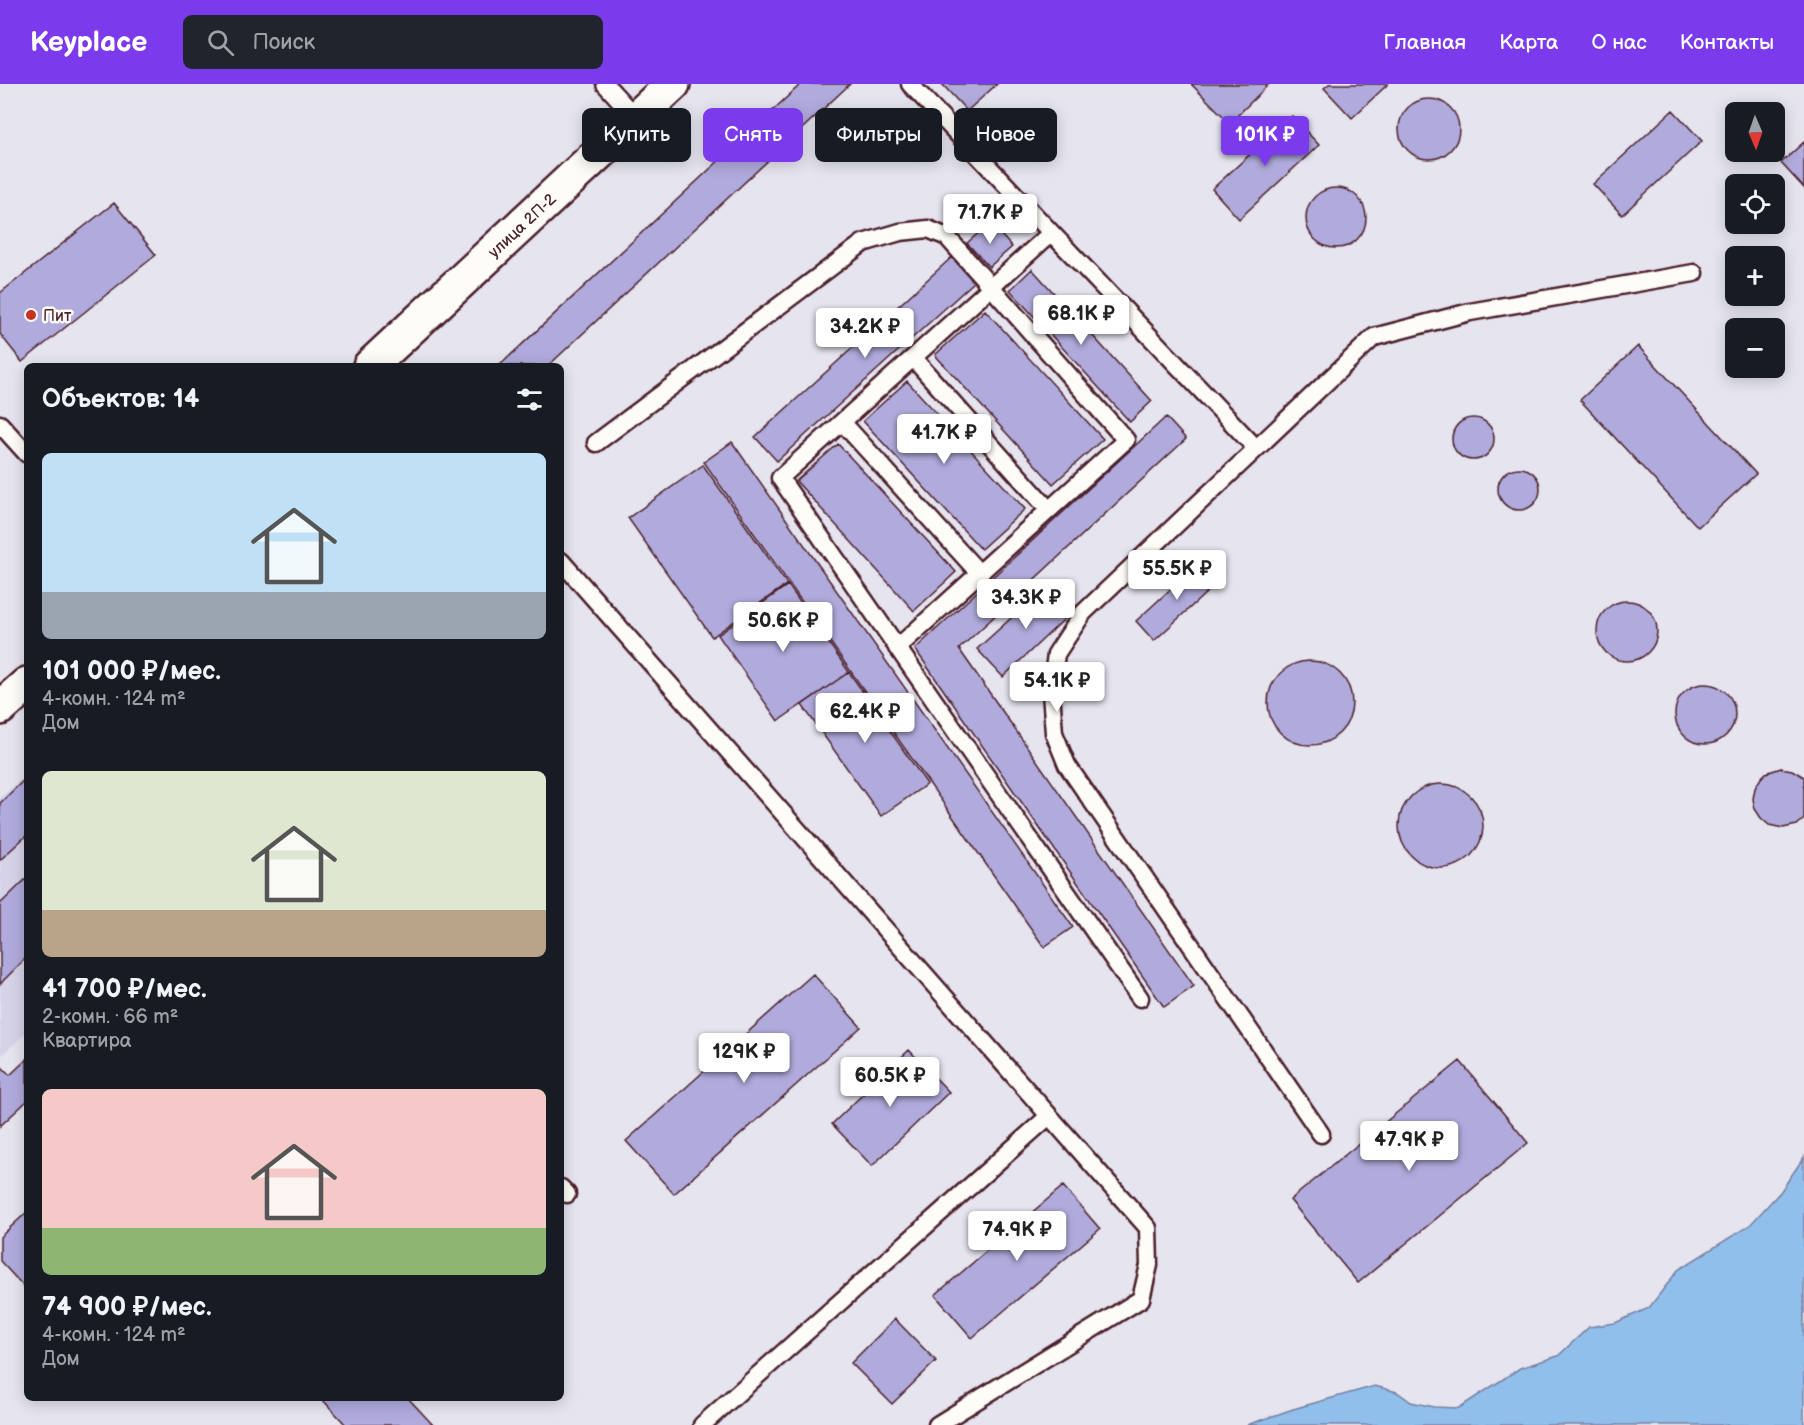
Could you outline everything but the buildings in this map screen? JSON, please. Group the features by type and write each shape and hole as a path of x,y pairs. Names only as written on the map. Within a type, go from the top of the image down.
{"main road":[{"name":"улица 2П-2","path":"647,108 673,84"},
{"name":"улица 2П-2","path":"380,363 590,162"},
{"path":"0,708 24,687"}],"lane":[{"path":"605,84 627,108"},
{"path":"910,84 1255,447"},
{"path":"596,443 863,243 900,232 928,230 946,237 1126,440 897,648"},
{"path":"1051,233 780,478 1140,998"},
{"path":"1321,1134 1067,765 1054,733 1051,692 1056,654 1083,613 1255,447 1374,337 1470,312 1694,273"},
{"path":"913,358 1049,510"},
{"path":"842,422 979,573"},
{"path":"0,424 24,451"},
{"path":"564,564 1148,1228 1149,1265 1141,1299 937,1425"},
{"path":"702,1425 1049,1116"}],"shaded area":[{"path":"24,777 24,1035 0,1057 0,798"}],"water":[{"path":"1804,1157 1804,1425 1247,1425 1293,1409 1375,1386 1397,1392 1411,1402 1434,1407 1459,1408 1520,1368 1558,1356 1589,1327 1615,1323 1649,1308 1678,1270 1750,1225 1781,1191"}],"place":[{"name":"Пит","path":"31,315"}]}
